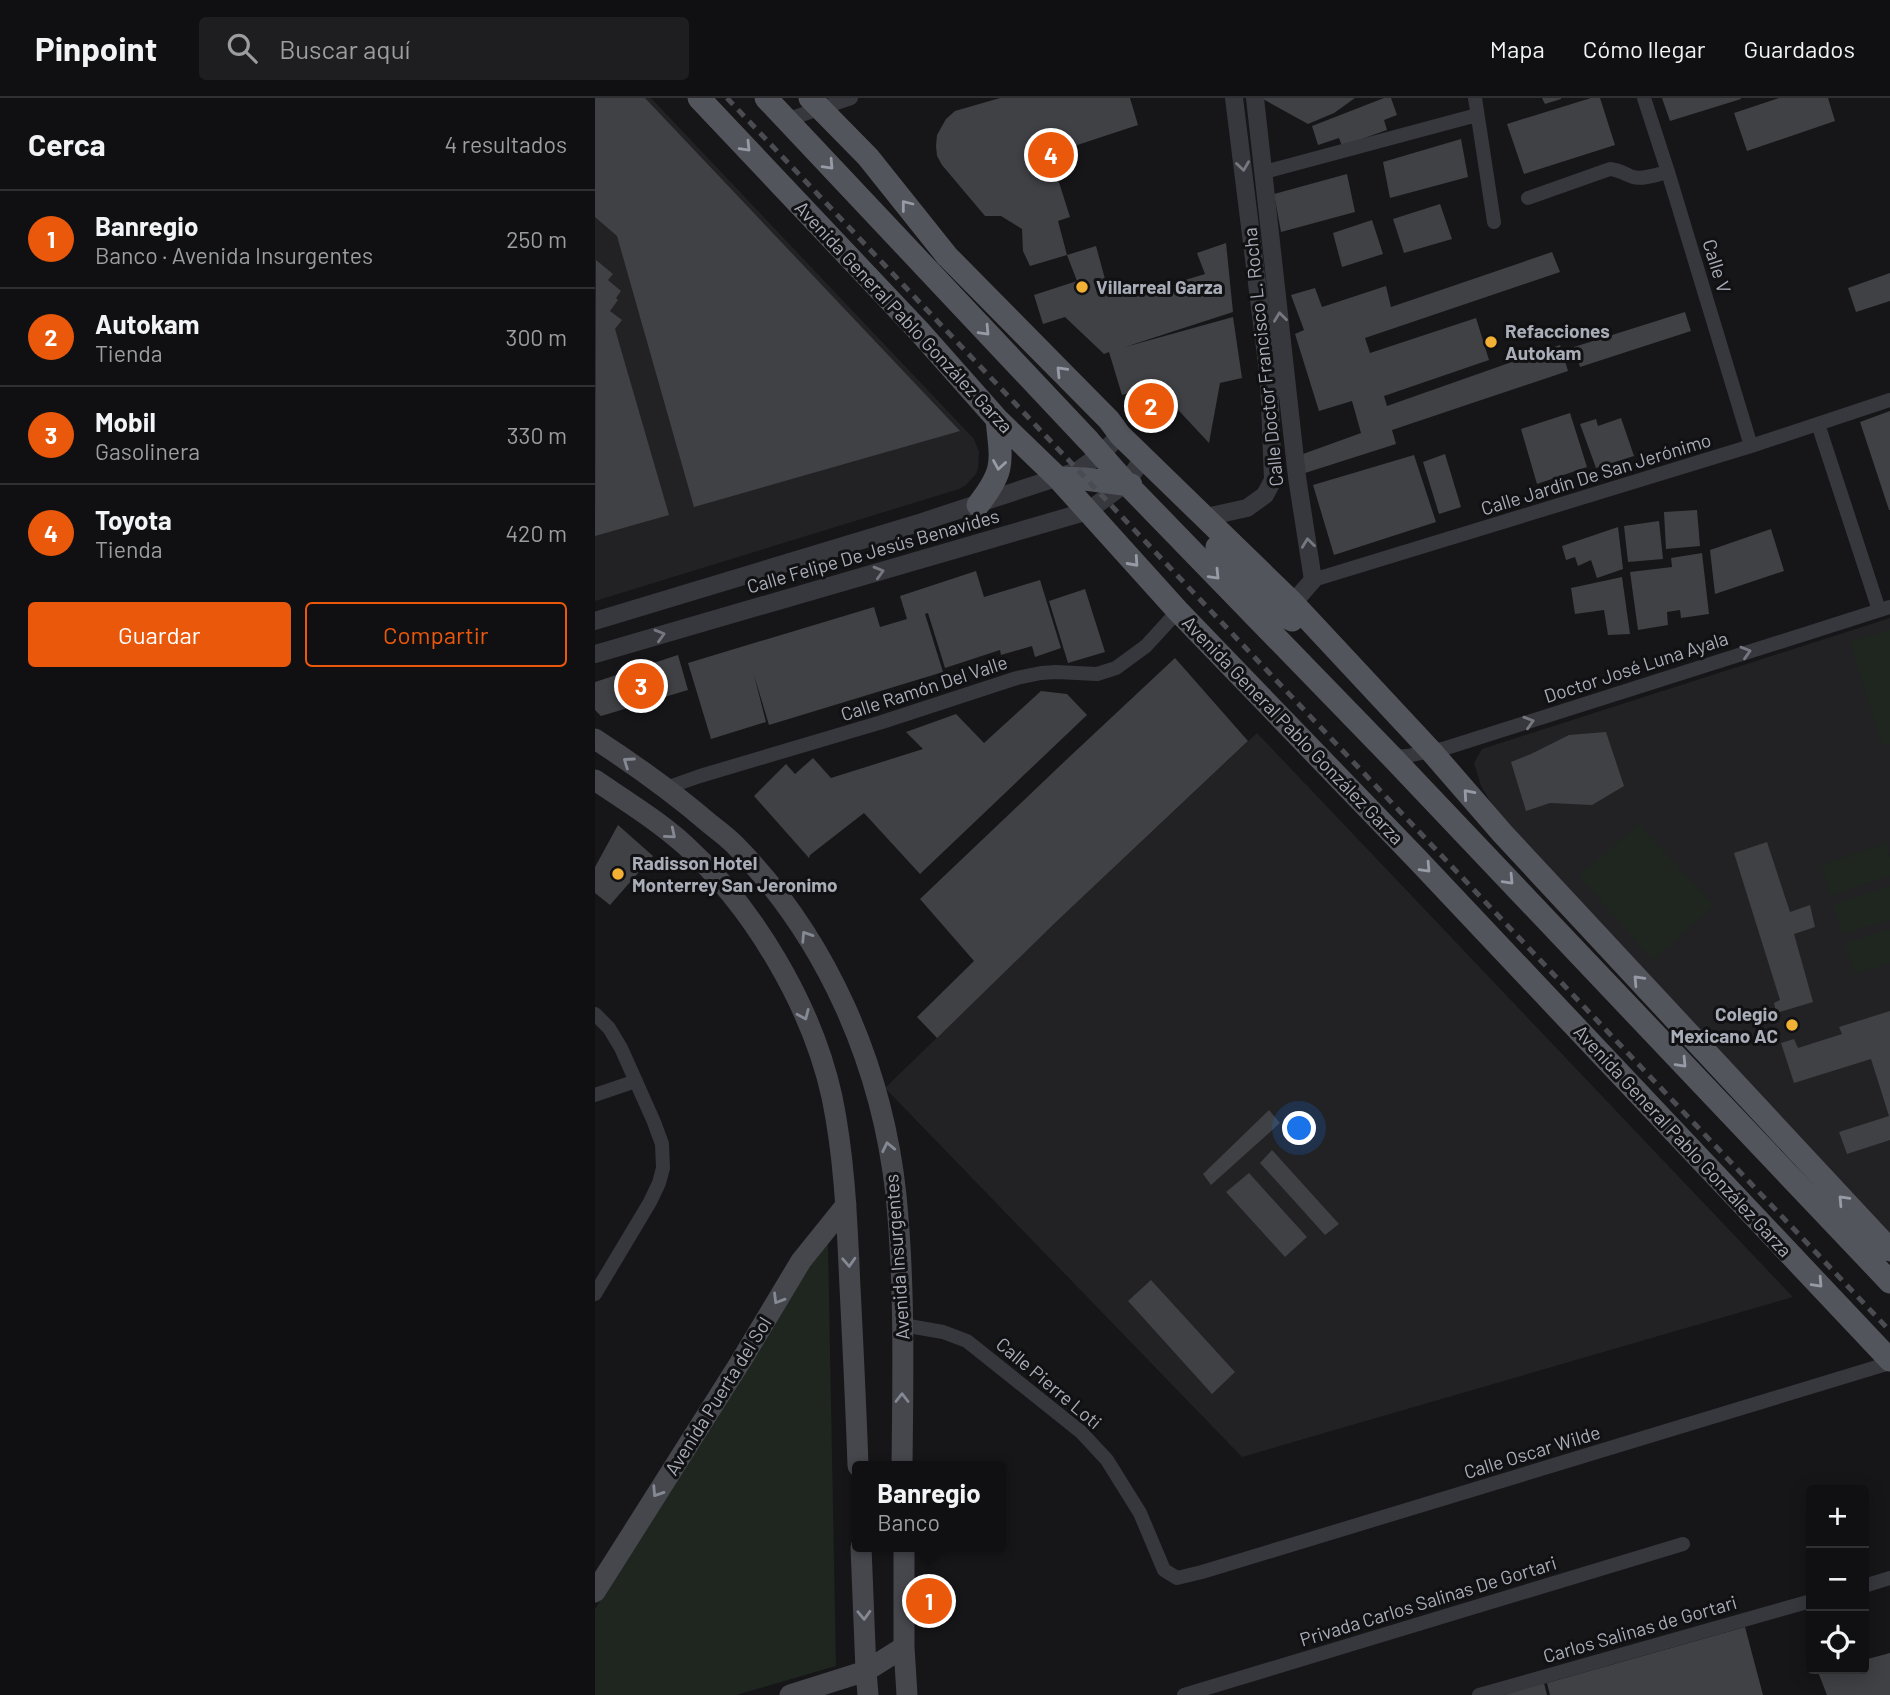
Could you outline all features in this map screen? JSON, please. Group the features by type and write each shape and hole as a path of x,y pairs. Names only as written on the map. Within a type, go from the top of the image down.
{"main road":[{"name":"Avenida General Pablo González Garza","path":"699,98 919,331 997,419 1058,478 1178,611 1418,860 1890,1362"},
{"path":"766,98 1126,483 1392,757 1890,1282"},
{"path":"815,103 871,161 947,256 1109,420 1120,435 1293,603 1431,751 1503,834 1890,1250"},
{"path":"978,505 994,485 999,472 1001,458 997,419"},
{"path":"1058,478 1126,483 1164,498 1200,528 1251,585 1286,617 1313,625"},
{"name":"Avenida Insurgentes","path":"595,739 691,806 732,842 779,895 832,978 848,1012 869,1071 896,1195 903,1325 902,1461"},
{"path":"595,780 648,815 686,846 723,886 754,924 806,1018 832,1096 840,1143 846,1205 858,1461"},
{"name":"Avenida Puerta del Sol","path":"595,1592 801,1261 846,1205"},
{"path":"861,1552 868,1695"},
{"path":"904,1552 907,1695"},
{"path":"790,1695 866,1671 904,1647"}],"street":[{"path":"786,120 815,103 851,98"},
{"name":"Calle Doctor Francisco L. Rocha","path":"1206,517 1247,508 1265,495 1273,480 1269,380 1234,98"},
{"name":"Calle Doctor Francisco L. Rocha","path":"1255,98 1297,477 1313,580"},
{"path":"1475,98 1495,222"},
{"name":"Calle V","path":"1644,98 1751,446"},
{"path":"1264,172 1476,115"},
{"path":"1528,198 1611,169 1634,177 1668,172"},
{"path":"1251,229 1270,225"},
{"path":"1269,380 1288,379"},
{"name":"Calle Jardín De San Jerónimo","path":"1313,580 1751,446 1890,400"},
{"path":"1818,424 1884,608"},
{"name":"Calle Felipe De Jesús Benavides","path":"595,621 978,505 1058,478 1077,471 1101,454 1120,435"},
{"name":"Calle Felipe De Jesús Benavides","path":"595,654 1088,511 1126,483 1144,457"},
{"path":"1273,480 1297,477"},
{"path":"1293,603 1313,580"},
{"name":"Doctor José Luna Ayala","path":"1392,757 1407,757 1491,734 1884,608"},
{"name":"Calle Ramón Del Valle","path":"666,788 1017,678 1056,672 1097,674 1116,668 1146,646 1178,611"},
{"path":"595,1014 609,1028 636,1081 661,1144 663,1168 650,1202 595,1294"},
{"path":"595,1095 636,1081"},
{"name":"Calle Pierre Loti","path":"903,1325 943,1332 967,1341 1081,1433 1107,1460 1140,1513 1164,1570 1177,1578 1184,1577"},
{"name":"Calle Oscar Wilde","path":"1184,1577 1890,1362"},
{"name":"Privada Carlos Salinas De Gortari","path":"1184,1695 1683,1545"},
{"path":"1869,1584 1890,1578"},
{"name":"Carlos Salinas de Gortari","path":"1479,1695 1806,1602"}],"shaded area":[{"path":"595,98 651,98 974,439 979,452 978,468 966,485 595,601"},
{"name":"Colegio Mexicano AC","path":"1890,618 1890,1235 1499,816 1481,786 1474,763 1482,749"},
{"path":"1890,629 1890,744 1882,746 1850,642"},
{"path":"1257,733 1793,1297 1242,1457 885,1088"},
{"path":"1639,824 1714,906 1653,960 1579,876"},
{"path":"1886,843 1890,858 1890,876 1831,896 1821,865"},
{"path":"1890,886 1890,920 1843,934 1833,904"},
{"path":"1890,929 1890,963 1855,974 1845,944"},
{"path":"820,1244 828,1245 836,1666 736,1695 595,1695 595,1609"}],"building":[{"path":"595,98 645,98 960,431 694,507 617,236 595,217"},
{"path":"1000,98 1130,98 1138,125 1050,154 1070,217 1058,221 1067,255 1030,266 1023,251 1022,229 1001,216 985,216 937,156 937,135 946,119 955,111"},
{"path":"1261,98 1355,98 1334,113 1308,124"},
{"path":"1384,98 1391,98 1397,115 1384,120 1387,130 1342,146 1339,138 1318,145 1312,126"},
{"path":"1542,98 1561,98 1561,99 1545,104"},
{"path":"1591,98 1600,98 1615,145 1524,174 1507,124"},
{"path":"1662,98 1741,98 1741,99 1670,121"},
{"path":"1779,98 1828,98 1835,121 1747,151 1734,113"},
{"path":"1461,139 1468,177 1390,198 1383,162"},
{"path":"1347,174 1355,212 1281,232 1274,194"},
{"path":"1440,204 1452,239 1404,253 1393,219"},
{"path":"1372,220 1383,254 1342,267 1333,233"},
{"path":"1226,243 1233,312 1125,347 1233,317 1242,378 1220,383 1209,443 1155,385 1122,395 1109,352 1104,354 1065,317 1043,324 1034,295 1077,281 1067,255 1096,246 1108,290 1130,284 1132,296 1205,274 1197,253"},
{"path":"1552,252 1560,272 1365,338 1370,353 1476,318 1489,360 1384,396 1387,406 1560,345 1568,371 1392,430 1396,444 1305,473 1303,454 1361,433 1352,401 1319,411 1295,334 1304,330 1291,295 1315,288 1322,307 1386,286 1391,307"},
{"path":"596,260 613,274 608,280 621,291 610,311 622,320 615,329 669,515 595,536"},
{"path":"1890,273 1890,301 1856,312 1848,288"},
{"path":"1685,312 1691,331 1580,367 1574,347"},
{"path":"1890,411 1890,510 1889,510 1860,422"},
{"path":"1570,413 1587,467 1537,484 1521,429"},
{"path":"1621,418 1634,456 1596,468 1580,424 1596,419 1598,426"},
{"path":"1445,454 1461,507 1439,514 1423,462"},
{"path":"1414,455 1436,522 1334,555 1313,485"},
{"path":"1697,510 1700,546 1666,549 1664,512"},
{"path":"1659,521 1663,559 1628,562 1624,526"},
{"path":"1618,527 1623,569 1597,578 1591,560 1578,566 1575,557 1566,560 1562,546"},
{"path":"1771,529 1784,571 1715,594 1710,550"},
{"path":"1702,553 1709,614 1681,618 1680,610 1667,612 1668,625 1638,630 1630,572 1672,567 1671,558"},
{"path":"976,571 984,597 1040,580 1061,648 1035,657 1032,646 1001,655 1000,650 945,668 928,613 925,614 943,672 769,725 754,675 766,722 711,739 688,663 874,607 880,627 907,619 900,596"},
{"path":"1622,577 1630,634 1608,635 1604,610 1575,614 1571,588"},
{"path":"1085,589 1105,652 1068,663 1049,601"},
{"path":"678,655 688,690 601,716 595,710 595,682"},
{"path":"1175,658 1248,741 937,1038 917,1017 974,961 920,899"},
{"path":"1041,691 1067,694 1087,715 920,874 864,813 809,858 754,796 786,764 795,774 813,758 831,778 923,749 906,732 956,714 984,743"},
{"path":"1606,732 1624,786 1592,805 1550,803 1526,811 1511,762 1569,735"},
{"path":"618,825 653,856 610,905 595,893 595,867"},
{"path":"1767,842 1790,912 1810,905 1815,927 1794,934 1813,1002 1776,1013 1774,1003 1780,1000 1734,853"},
{"path":"1890,1011 1890,1140 1847,1154 1839,1132 1889,1116 1871,1059 1794,1083 1781,1043 1794,1039 1798,1048 1842,1034 1839,1027"},
{"path":"1269,1110 1280,1123 1211,1185 1203,1174"},
{"path":"1272,1150 1339,1224 1325,1235 1260,1163"},
{"path":"1249,1173 1307,1237 1285,1257 1226,1192"},
{"path":"1151,1280 1235,1372 1212,1394 1128,1301"},
{"path":"1745,1627 1763,1695 1550,1695 1547,1683"},
{"path":"1890,1653 1890,1695 1827,1695 1819,1674 1869,1674 1869,1659"},
{"path":"1544,1683 1547,1695 1506,1695 1506,1694"}],"railway":[{"path":"727,98 1890,1331"}],"place":[{"name":"Toyota","path":"1051,155"},
{"name":"Villarreal Garza","path":"1082,287"},
{"name":"Refacciones Autokam","path":"1491,342"},
{"name":"Autokam","path":"1151,406"},
{"name":"Mobil","path":"641,686"},
{"name":"Radisson Hotel Monterrey San Jeronimo","path":"618,874"},
{"name":"Colegio Mexicano AC","path":"1792,1025"},
{"name":"Banregio","path":"929,1601"}]}
